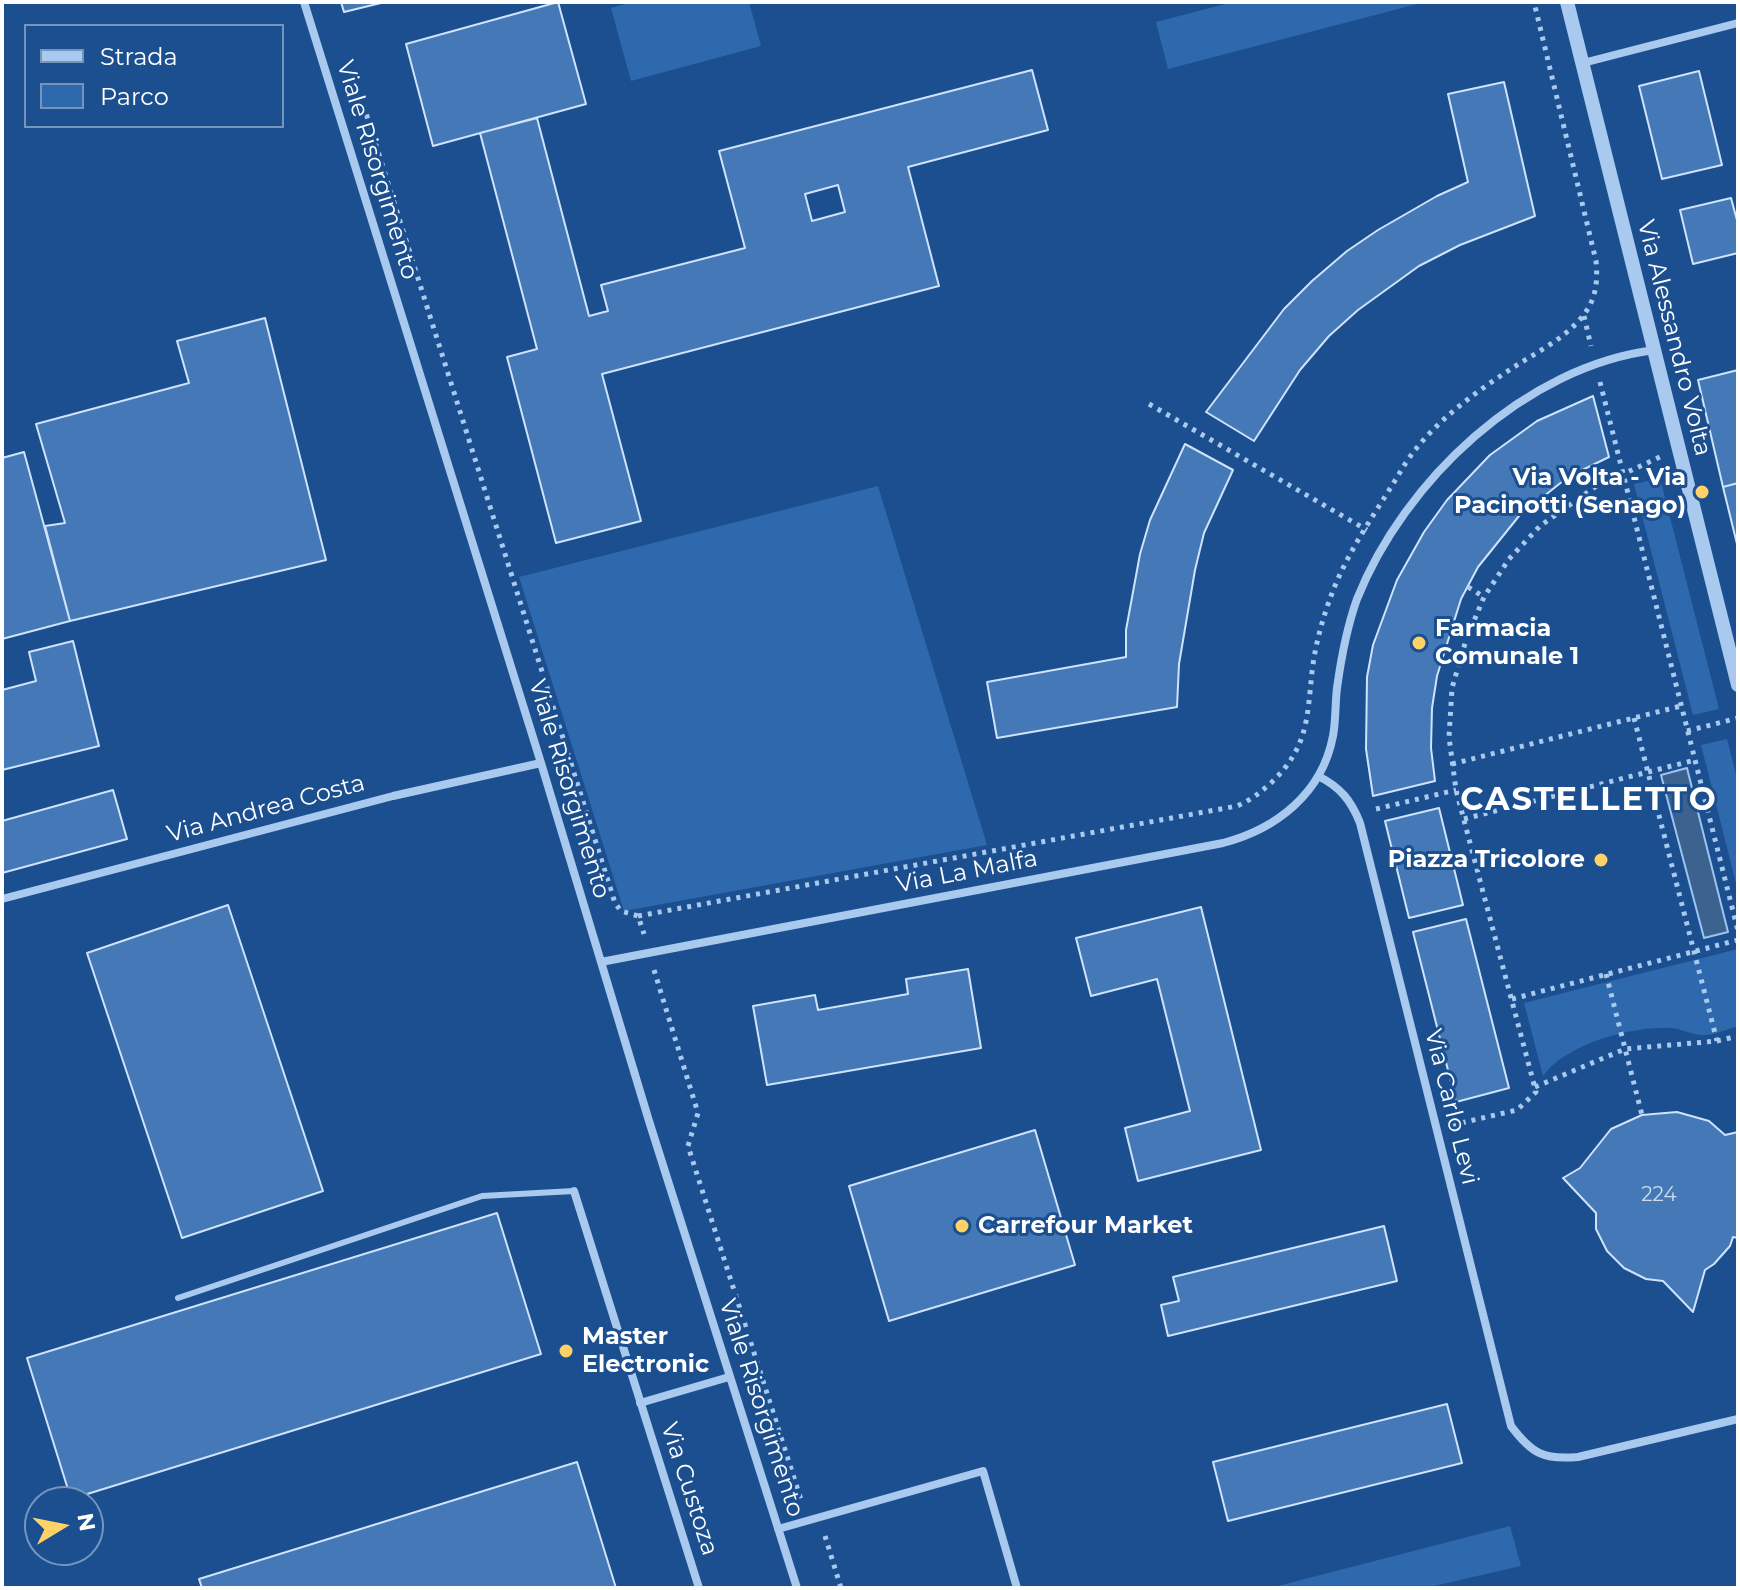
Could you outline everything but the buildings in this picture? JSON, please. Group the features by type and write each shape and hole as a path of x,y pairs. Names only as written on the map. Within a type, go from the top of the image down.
{"street":[{"name":"Viale Risorgimento","path":"304,2 797,1588"},
{"name":"Via Alessandro Volta","path":"1567,2 1738,685"},
{"path":"1583,63 1738,23"},
{"path":"1318,776 1333,735 1337,688 1356,601 1386,540 1436,474 1499,415 1530,394 1596,366 1656,350"},
{"name":"Via Andrea Costa","path":"2,899 393,796 541,763"},
{"name":"Via Carlo Levi","path":"1318,776 1339,789 1356,814 1511,1426 1522,1441 1539,1454 1555,1459 1578,1457 1738,1419"},
{"name":"Via La Malfa","path":"601,962 1223,843 1248,836 1283,817 1318,776"},
{"name":"Via Custoza","path":"574,1191 699,1588"},
{"name":"Via Custoza","path":"640,1403 729,1377"},
{"path":"778,1529 983,1471 1017,1588"}],"lane":[{"path":"178,1298 482,1196 574,1191"}],"path":[{"path":"354,98 364,107 615,903 621,911 638,916 1237,806 1252,799 1281,773 1301,745 1316,648 1323,619 1343,568 1402,468 1427,438 1487,386 1569,331 1593,300 1598,281 1596,261 1534,2"},
{"path":"1583,316 1738,931"},
{"path":"1149,404 1386,540"},
{"path":"1436,1128 1517,1110 1536,1092 1456,790 1449,737 1452,688 1466,640 1484,597 1509,559 1540,526 1595,487 1679,447"},
{"path":"1468,587 1484,597"},
{"path":"1452,764 1681,706"},
{"path":"1634,718 1717,1041"},
{"path":"1687,731 1738,718"},
{"path":"1464,819 1695,760"},
{"path":"1356,814 1456,790"},
{"path":"638,916 698,1113 688,1146 807,1521 825,1536 841,1588"},
{"path":"1512,999 1738,940"},
{"path":"1606,974 1642,1115"},
{"path":"1535,1087 1625,1049 1717,1041 1738,1036"}],"green space":[{"path":"632,2 749,2 761,46 631,81 611,8"},
{"path":"1233,2 1425,2 1168,69 1156,22"},
{"path":"1660,478 1719,709 1693,715 1634,484"},
{"path":"878,486 987,845 624,911 519,577"},
{"path":"1727,739 1738,782 1738,891 1701,745"},
{"path":"1738,949 1738,1026 1706,1035 1672,1028 1620,1034 1568,1054 1543,1076 1524,1003"},
{"path":"1510,1526 1521,1566 1425,1588 1270,1588"}],"shaded area":[{"path":"1687,768 1728,932 1704,938 1661,775"}],"place":[{"name":"Via Volta - Via Pacinotti (Senago)","path":"1702,492"},
{"name":"Farmacia Comunale 1","path":"1419,643"},
{"name":"Piazza Tricolore","path":"1601,860"},
{"name":"Carrefour Market","path":"962,1226"},
{"name":"Master Electronic","path":"566,1351"}],"district":[{"name":"CASTELLETTO","path":"1589,801"}]}
